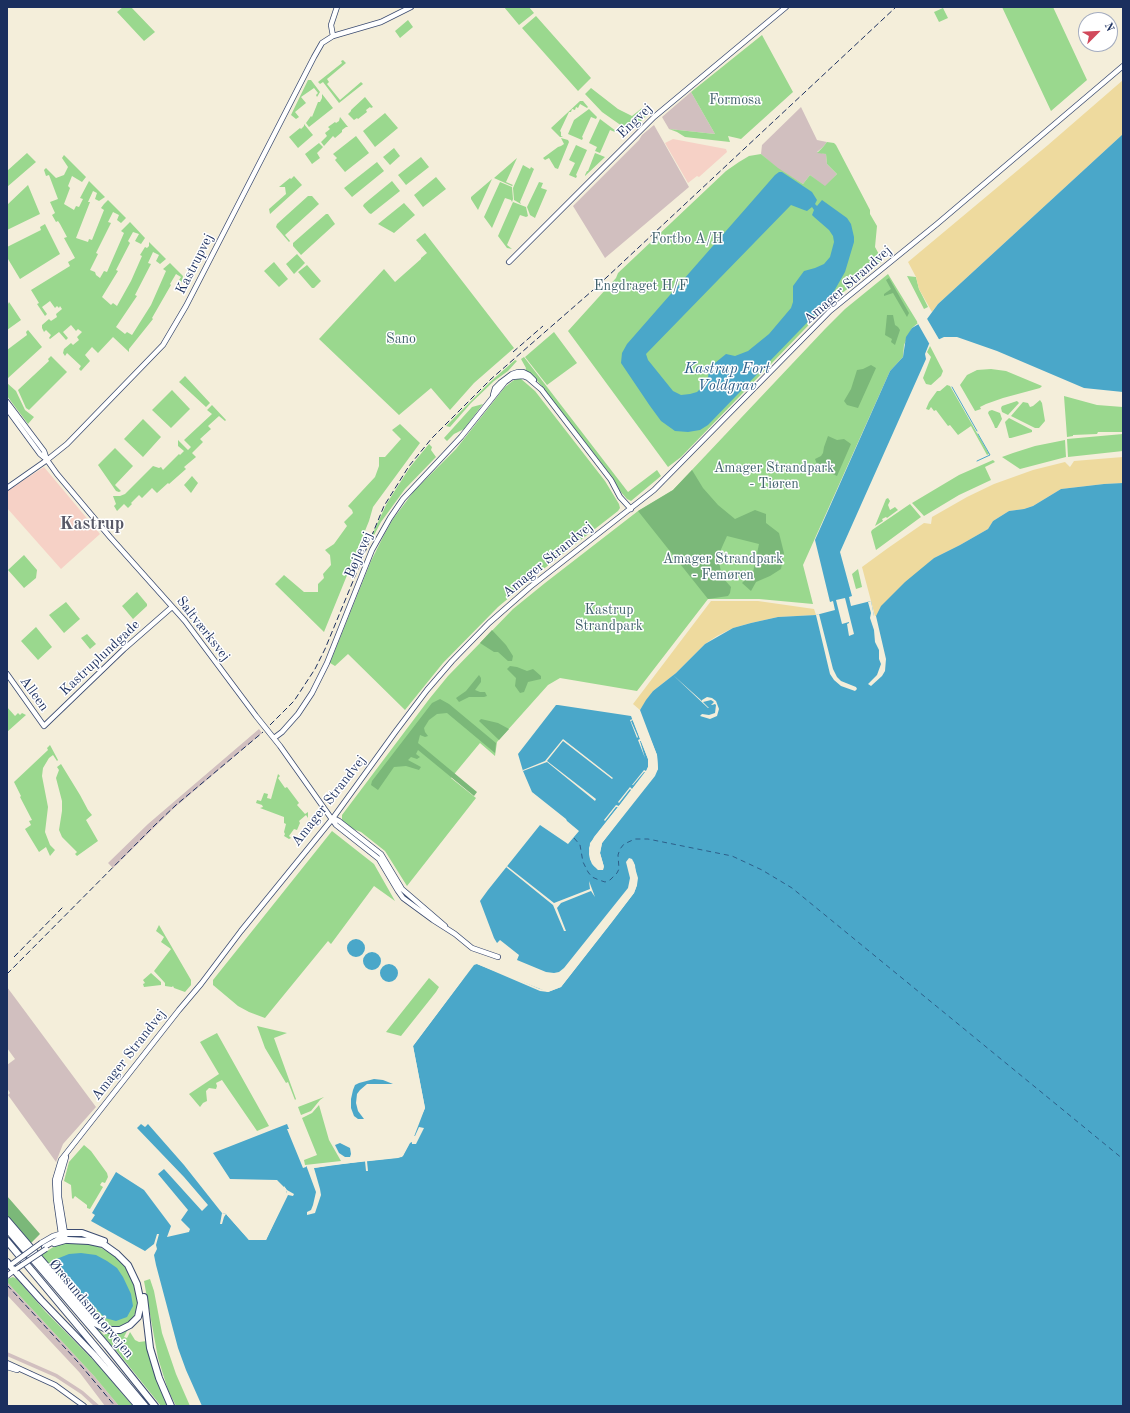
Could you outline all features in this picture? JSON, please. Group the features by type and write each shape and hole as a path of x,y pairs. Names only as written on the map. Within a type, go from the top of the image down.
{"highway":[{"path":"7,1220 95,1323 111,1330 120,1330 130,1325 138,1317 141,1303 137,1284 128,1265 117,1254 103,1244 65,1236"},
{"name":"Øresundsmotorvejen","path":"7,1229 107,1346 155,1406"},
{"path":"65,1236 82,1233 105,1242 119,1251 134,1268 140,1280 144,1296 150,1348 159,1378 171,1406"},
{"name":"Øresundsmotorvejen","path":"7,1241 145,1406"},
{"path":"11,1266 94,1355 138,1406"}],"street":[{"path":"337,7 331,25 333,36 381,22 411,7"},
{"name":"Engvej","path":"509,262 654,117 786,7"},
{"name":"Kastrupvej","path":"7,488 48,460 80,432 155,355 167,340 186,306 314,56 322,43 333,36"},
{"name":"Amager Strandvej","path":"65,1236 58,1181 68,1150 332,818 410,712 452,661 489,623 530,587 631,509 669,476 830,311 942,220 1123,66"},
{"name":"Bøjlevej","path":"274,738 282,732 298,714 319,680 372,550 390,518 416,485 461,437 492,397 495,388 512,374 518,372 529,375 535,380 611,480 620,496 631,509"},
{"name":"Saltværksvej","path":"7,402 44,451 57,474 110,537 185,621 274,738 332,818"},
{"name":"Saltværksvej","path":"7,410 40,454 48,460"},
{"name":"Kastruplundgade","path":"44,726 124,649 172,607"},
{"name":"Alleen","path":"7,674 44,726"},
{"path":"332,818 336,825 379,859 403,898 455,934 472,948 498,956"},
{"path":"11,1266 29,1260 44,1246 48,1238 65,1236"},
{"path":"7,1275 11,1266 44,1246 57,1243 65,1236"},
{"path":"7,1363 55,1385 84,1406"},
{"path":"7,1367 21,1370"}],"shaded area":[{"path":"691,92 715,134 669,129 662,117"},
{"path":"801,107 817,140 827,142 817,152 826,154 827,164 837,174 825,187 810,175 803,184 778,169 761,154 762,145"},
{"path":"654,125 689,187 605,258 573,206 639,140 642,135"},
{"path":"673,139 726,149 727,152 699,177 697,176 688,183 665,143"},
{"path":"44,467 100,534 61,569 7,508 7,491"},
{"path":"259,729 262,733 173,809 113,868 108,863 148,824"},
{"path":"7,987 96,1107 63,1144 56,1162 8,1095 10,1093 7,1088 7,1065 15,1059 7,1048"},
{"path":"7,1282 94,1376 119,1406 105,1406 80,1373 7,1295"},
{"path":"7,1352 57,1374 83,1391 100,1406 94,1406 81,1394 55,1377 7,1356"}],"green space":[{"path":"123,7 131,7 155,32 144,41 117,12"},
{"path":"504,7 529,7 534,13 519,25"},
{"path":"1002,7 1053,7 1087,80 1051,111"},
{"path":"943,8 948,18 939,22 934,12"},
{"path":"536,16 591,78 578,91 522,28"},
{"path":"408,20 413,27 400,38 395,31"},
{"name":"Formosa","path":"762,35 793,92 741,139 728,136 730,142 685,137 669,129 715,134 691,92"},
{"path":"343,60 346,63 327,79 329,82 327,84 340,100 361,82 363,84 339,103 323,82 320,84 318,82 342,63 341,61"},
{"path":"308,80 311,80 320,92 317,97 316,95 318,93 314,88 301,97 306,103 295,112 299,117 296,119 291,115"},
{"path":"591,88 618,109 632,116 642,108 647,115 631,131 629,131 602,112 585,94"},
{"path":"322,94 333,108 309,127 306,123 311,116 312,117 318,102 320,102 322,98"},
{"path":"365,97 373,107 370,107 366,110 367,112 358,119 357,118 354,120 348,114"},
{"path":"580,101 583,101 588,107 587,108 580,104 578,108 576,107 575,110 572,109 571,112 569,112 560,131 561,136 563,137 560,137 551,128"},
{"path":"589,109 597,117 596,119 591,117 582,140 568,134 574,120"},
{"path":"385,113 398,128 375,147 363,131"},
{"path":"340,117 348,127 342,130 342,132 335,138 333,136 324,146 321,142 327,136 325,133 330,129 328,127 339,121"},
{"path":"600,119 616,131 610,130 600,153 595,151 597,147 589,143"},
{"path":"304,124 313,135 298,148 289,137 300,128 301,129"},
{"path":"356,136 369,153 345,172 335,160 337,158 333,154"},
{"path":"561,138 568,140 569,142 558,169 555,168 549,158 545,160 543,158 564,144"},
{"path":"827,142 834,143 836,145 877,226 875,247 881,258 880,264 833,300 681,457 668,467 568,331 616,278 618,273 726,171 749,156 761,154 778,168 803,184 810,175 825,186 837,174 827,164 826,154 817,153"},
{"path":"319,143 323,147 317,153 320,158 312,164 305,154"},
{"path":"576,145 587,150 576,178 569,175 575,163 569,160"},
{"path":"394,148 400,156 390,165 383,157"},
{"path":"27,153 36,162 7,187 7,171"},
{"path":"595,153 605,157 585,176 588,171"},
{"path":"64,155 86,177 82,182 72,176 68,186 70,188 64,204 74,210 76,206 79,207 83,199 80,198 89,181 105,197 99,201 95,199 97,193 93,191 76,238 88,242 89,239 92,240 104,210 101,208 108,200 126,218 121,223 117,220 119,215 113,212 108,222 111,223 96,253 98,254 90,270 95,272 100,278 104,271 107,272 124,233 121,231 130,222 145,238 141,244 135,241 139,234 133,232 128,241 130,243 116,270 118,271 102,297 111,305 113,303 117,306 131,281 142,256 140,255 145,247 147,248 149,246 149,242 166,259 160,264 156,261 159,255 153,252 148,263 151,264 135,295 137,296 116,327 125,334 127,332 132,335 151,305 166,271 163,269 170,263 183,276 182,282 179,280 181,277 176,274 152,318 153,319 129,349 129,352 113,337 98,353 92,347 85,355 90,361 81,371 79,369 81,366 67,353 65,356 63,353 64,349 71,343 73,345 79,340 77,337 82,332 78,329 76,331 71,325 63,332 68,338 66,340 59,332 50,339 49,338 51,335 46,330 44,332 42,325 49,319 51,321 57,317 56,314 62,309 60,306 59,308 57,306 55,308 50,301 42,307 47,314 45,316 37,304 39,303 31,290 70,266 68,262 75,258 64,238 67,237 58,221 56,222 52,215 55,213 50,202 58,199 49,175 46,176 44,170 46,168 56,178 64,175 68,167 62,158"},
{"path":"421,157 429,167 406,185 398,175"},
{"path":"517,158 506,182 513,185 512,186 494,178"},
{"path":"377,162 384,171 352,197 344,188"},
{"path":"523,165 530,169 531,167 534,169 520,202 521,204 514,200 513,188"},
{"path":"294,176 302,185 270,214 269,209 286,194 285,187 279,187"},
{"path":"436,177 446,189 423,207 414,195"},
{"path":"492,179 478,210 471,197"},
{"path":"392,181 400,191 371,214 369,213 363,206 364,204"},
{"path":"500,182 512,187 513,199 512,202 511,200 505,198 492,228 484,217"},
{"path":"539,182 543,183 541,188 547,190 535,218 530,215 527,207"},
{"path":"28,185 40,214 7,230 7,205"},
{"path":"308,196 312,196 319,204 285,235 290,241 289,242 276,227 277,224"},
{"path":"513,202 526,207 528,216 526,217 520,215 507,245 512,249 507,248 498,236"},
{"path":"404,203 415,215 394,233 378,224"},
{"path":"326,214 328,214 335,224 301,255 293,246 293,243"},
{"path":"45,224 60,254 20,279 8,259 7,247 41,230 40,227"},
{"name":"Sano","path":"425,233 514,348 474,383 450,410 431,388 399,415 319,339 384,269 395,282 427,253 416,240"},
{"path":"297,254 305,263 294,274 286,264"},
{"path":"274,262 288,279 279,287 264,271"},
{"path":"307,265 321,281 314,288 312,288 298,272"},
{"path":"888,274 918,323 912,328 904,345 903,357 890,371 803,565 813,604 759,599 708,599 637,691 560,678 548,685 497,742 495,756 480,743 451,778 476,798 407,886 385,851 361,832 353,829 342,820 342,815 430,698 448,676 513,609 638,511 673,490 825,329 845,309"},
{"path":"907,276 916,277 919,289 928,307 924,309"},
{"path":"889,278 909,313 907,317 893,293 884,296 884,294 891,289 886,280"},
{"path":"9,302 21,320 7,330 7,306"},
{"path":"887,315 893,315 895,325 900,330 895,345 891,342 892,339 885,335"},
{"path":"28,330 42,347 7,379 7,350 27,335 26,332"},
{"path":"554,332 577,363 547,385 525,357"},
{"path":"930,346 943,371 941,376 931,385 926,384 923,378 931,357 927,352"},
{"path":"51,356 67,372 29,410 26,408 18,390 49,361 48,359"},
{"path":"524,357 628,492 657,470 661,476 631,501 627,499 620,491 613,478 540,384 533,376 525,371 526,368 521,359"},
{"path":"515,360 517,361 508,371 494,381 471,403 450,427 446,426 490,382"},
{"path":"871,365 876,368 858,408 847,405 844,401 851,389 857,370"},
{"path":"991,369 1006,371 1042,386 1040,388 986,404 980,407 981,409 975,411 960,385 967,375 977,370"},
{"path":"185,376 210,403 206,407 179,382"},
{"path":"520,378 535,391 605,481 620,508 498,607 443,663 405,710 348,654 335,666 330,663 371,561 393,519 414,491 456,449 505,387 514,380"},
{"path":"7,383 16,391 25,410 34,417 28,424 7,396"},
{"path":"947,385 950,386 989,454 987,455 971,426 958,435 950,425 948,426 936,410 934,411 931,407 929,410 926,409 937,391 940,391"},
{"path":"172,390 190,409 171,428 152,410"},
{"path":"1064,396 1097,405 1123,407 1123,432 1098,432 1097,434 1073,435 1067,437"},
{"path":"1040,400 1042,403 1045,421 1039,428 1035,428 1011,416 1023,402 1028,403 1030,407"},
{"path":"1017,401 1019,403 1008,415 1002,412 1002,406"},
{"path":"483,404 464,429 454,434 447,441 444,438 472,407"},
{"path":"212,405 226,420 225,421 219,416 208,426 211,429 200,439 203,442 192,453 196,457 184,467 186,469 157,493 152,488 142,498 139,495 128,508 124,504 117,511 114,506 116,504 113,496 125,494 153,466 159,468 161,467 163,470 184,451 178,446 178,440 188,450 191,447 184,440 212,414 207,410"},
{"path":"992,410 1000,413 1002,419 997,428 995,428 988,413"},
{"path":"1009,418 1032,430 1032,432 1009,438 1005,422"},
{"path":"143,419 161,437 143,457 124,439"},
{"path":"400,424 420,443 373,507 369,521 324,632 275,584 284,575 304,592 318,592 318,584 324,578 323,574 331,565 330,555 325,550 334,544 347,526 344,522 353,513 348,506 375,477 379,466 379,457 385,457 401,439 392,430"},
{"path":"1123,434 1123,451 1068,457 1067,439"},
{"path":"828,436 837,440 844,439 851,444 837,476 818,467 815,459 823,453"},
{"path":"1065,440 1066,457 1020,469 1002,457 1035,446"},
{"path":"429,444 432,447 431,450 436,457 405,489 381,522 372,539 371,537 387,503 410,467"},
{"path":"115,448 133,466 115,485 121,491 119,492 116,491 98,465"},
{"path":"993,460 995,462 985,467 991,480 959,495 924,516 912,503 959,475"},
{"path":"692,470 703,488 718,505 735,519 755,510 766,514 766,523 779,533 784,553 781,569 756,582 751,591 742,583 753,572 759,544 727,536 718,556 723,578 731,587 730,593 728,596 708,599 638,511 673,490"},
{"path":"192,476 198,483 191,493 184,485"},
{"path":"888,498 890,501 888,505 890,510 895,507 898,510 887,518 882,519 883,521 875,526 886,499"},
{"path":"910,504 921,517 876,550 871,532 872,530"},
{"path":"24,555 37,570 36,578 24,588 8,570"},
{"path":"858,569 862,587 856,589 852,574"},
{"path":"137,592 147,606 133,619 122,606"},
{"path":"66,602 80,619 64,633 49,615"},
{"path":"36,627 52,647 38,660 21,641"},
{"path":"492,630 506,645 513,656 512,661 508,661 498,652 494,652 480,643"},
{"path":"87,634 96,644 90,649 81,638"},
{"path":"510,666 527,671 533,669 541,676 541,679 528,682 524,692 520,693 515,686 516,678 507,669"},
{"path":"479,675 481,682 475,690 485,692 487,696 469,697 459,702 456,698 466,691"},
{"path":"440,699 449,704 496,743 495,753 447,713 437,714 429,720 424,728 428,736 425,737 420,735 418,743 477,792 474,796 418,750 416,754 420,757 417,759 411,757 408,760 421,767 419,770 406,766 394,767 378,790 371,785 372,781 432,703"},
{"path":"7,707 15,716 18,713 20,715 22,713 26,715 7,732"},
{"path":"481,719 498,723 509,729 499,740 479,721"},
{"path":"50,745 58,760 57,761 53,755 49,758 43,768 42,776 48,807 45,832 50,845 55,850 50,856 46,847 39,852 25,829 31,825 29,821 32,820 14,782 48,750 47,748"},
{"path":"61,764 92,815 86,820 98,841 77,856 75,854 77,852 62,837 59,830 62,801 56,778 59,770 57,767"},
{"path":"278,774 280,776 278,778 285,788 287,787 299,803 297,805 305,814 308,812 308,818 306,815 299,821 300,823 297,830 294,829 289,836 291,838 289,839 284,836 286,824 284,823 284,817 260,808 263,807 262,805 256,803 257,800 261,801 264,793 268,794 267,798 271,799"},
{"path":"332,831 374,864 395,901 374,886 331,944 328,941 265,1018 249,1012 238,1006 213,985 213,980"},
{"path":"159,925 191,980 191,985 185,992 174,988 173,986 165,986 165,983 154,971 171,949 161,942 164,937 156,931"},
{"path":"151,973 161,982 161,985 144,987 143,984 145,983 143,980"},
{"path":"429,978 439,987 401,1036 386,1032"},
{"path":"257,1026 287,1033 274,1038 296,1099 295,1100 288,1082 286,1083 265,1048"},
{"path":"217,1033 269,1126 257,1131 222,1080 216,1083 216,1089 209,1088 206,1091 207,1101 200,1107 189,1094 219,1074 200,1042"},
{"path":"324,1097 311,1111 301,1115 298,1107"},
{"path":"319,1105 329,1140 341,1161 305,1165 304,1160 317,1155 302,1118 312,1113"},
{"path":"84,1145 91,1151 107,1173 108,1177 105,1183 102,1182 100,1185 103,1187 90,1209 87,1208 87,1205 75,1196 73,1199 72,1198 71,1185 64,1181 69,1162"},
{"path":"7,1196 40,1234 31,1243 7,1215"},
{"path":"65,1242 96,1245 113,1255 127,1268 135,1285 138,1302 133,1318 126,1324 118,1327 111,1327 95,1318 41,1255 55,1246"},
{"path":"13,1277 17,1279 45,1311 99,1366 133,1406 119,1406 94,1376 7,1282 7,1279"},
{"path":"150,1279 154,1291 162,1333 176,1374 190,1406 176,1406 168,1390 158,1358 144,1281"},
{"path":"93,1323 104,1335 107,1333 104,1330 128,1329 124,1337 127,1338 130,1332 135,1340 139,1342 147,1341 169,1406 161,1406"}],"sand":[{"path":"1123,80 1123,134 938,304 932,312 919,289 916,277 908,262"},
{"path":"1123,457 1123,483 1061,489 1033,506 1009,511 993,521 988,529 934,558 875,616 862,567 924,523 931,524 932,517 967,497 994,484 1033,470 1065,462 1070,467 1074,461"},
{"path":"711,601 758,601 814,609 816,615 778,617 733,628 717,636 705,644 676,673 653,691 640,710 633,704"}],"water":[{"path":"1123,134 1123,392 1084,388 997,351 957,337 944,337 929,344 925,354 926,359 840,552 852,596 849,597 851,606 871,601 874,616 876,616 881,606 905,582 934,558 988,529 993,521 1009,511 1033,506 1061,489 1123,483 1123,1406 202,1406 178,1348 156,1265 154,1255 157,1249 156,1245 159,1234 157,1234 154,1244 145,1251 91,1221 95,1215 92,1213 116,1172 144,1190 171,1226 167,1237 189,1232 190,1229 181,1220 188,1210 158,1174 164,1169 202,1211 208,1205 184,1177 137,1128 141,1124 145,1127 148,1124 184,1165 222,1213 226,1214 249,1240 266,1240 287,1194 286,1189 277,1180 230,1179 213,1153 287,1124 289,1129 287,1129 303,1168 306,1166 314,1168 398,1158 403,1156 412,1142 425,1108 413,1046 474,965 477,964 548,992 561,987 634,893 637,885 635,865 632,859 629,858 626,862 630,878 628,888 564,968 559,972 546,972 517,960 519,955 500,940 497,943 480,901 488,890 540,825 568,844 579,831 532,792 518,754 556,705 631,716 648,759 648,767 646,772 594,837 589,848 592,864 598,870 603,870 604,867 600,853 602,843 658,769 657,755 640,710 646,700 653,691 676,673 705,644 733,628 778,617 816,615 835,610 833,601 830,602 815,540 890,371 903,357 906,337 912,328 927,319 938,304"},
{"name":"Kastrup Fort Voldgrav","path":"782,172 812,192 817,200 815,204 817,206 822,200 847,218 851,224 854,242 845,272 829,300 708,425 700,430 688,432 675,431 661,421 650,406 621,363 622,353 627,344 775,175","holes":["791,205 807,211 812,207 814,210 812,215 829,230 833,236 834,242 830,257 824,264 804,271 793,286 793,302 791,308 769,334 748,351 735,356 726,354 710,367 708,377 703,386 697,392 681,395 673,391 648,360 646,354"]},
{"path":"356,939 362,942 365,948 362,954 356,957 350,954 347,948 350,942"},
{"path":"372,952 378,955 381,961 378,967 372,970 366,967 363,961 366,955"},
{"path":"389,964 395,967 398,973 395,979 389,982 383,979 380,973 383,967"},
{"path":"374,1079 383,1080 393,1084 367,1084 360,1090 357,1094 356,1103 358,1111 364,1119 358,1119 354,1116 351,1108 351,1099 355,1085"},
{"path":"340,1143 350,1148 350,1157 345,1157 339,1153 335,1145"},
{"path":"81,1253 96,1255 117,1268 131,1294 133,1306 127,1317 116,1321 105,1318 60,1270 54,1260 69,1254"}],"pier":[{"path":"926,317 940,341 930,345 917,322"},
{"path":"845,598 854,634 849,636 847,624 849,622 842,624 836,600"},
{"path":"871,601 886,659 885,671 882,676 871,686 868,684 877,675 881,664 879,659 879,650 875,642 874,630 870,618 871,613 868,602"},
{"path":"819,614 833,669 841,681 856,687 857,689 855,691 841,686 830,674 816,615"},
{"path":"673,675 702,701 707,697 716,701 719,709 717,716 710,719 700,716 702,714 709,715 715,713 716,705 711,705 714,702 711,700 703,702 708,708"},
{"path":"638,709 657,755 658,769 655,776 602,843 600,853 604,867 601,864 598,854 600,842 653,775 656,769 655,756"},
{"path":"635,719 650,758 650,767 647,773 592,844 592,859 597,868 590,859 590,843 618,807 616,807 605,821 604,820 616,805 619,806 631,790 630,789 619,803 618,802 630,787 632,789 645,772 632,785 648,767 648,759 640,741 645,758 638,740 640,739 633,720 631,721 638,737 637,738 630,720"},
{"path":"563,739 613,778 612,779 563,741 547,761 596,799 595,801 547,762 523,771 545,761"},
{"path":"633,861 638,878 634,893 561,987 548,992 540,991 477,964 473,964 478,962 540,989 548,990 559,985 632,892 636,878 632,864"},
{"path":"507,866 554,903 590,889 589,881 595,897 591,891 561,903 557,908 566,931 564,931 553,905 506,867"},
{"path":"462,977 463,979 413,1046 425,1108 412,1136 415,1136 419,1127 424,1128 416,1144 412,1144 412,1142 410,1142 402,1157 367,1161 368,1171 366,1171 365,1161 314,1168 321,1195 315,1213 307,1215 307,1212 311,1210 313,1205 316,1192 306,1165 314,1166 402,1155 408,1142 410,1141 423,1107 411,1046 420,1031"},
{"path":"284,1186 287,1190 294,1194 293,1196 288,1195 266,1240 249,1240 226,1214 247,1237 251,1239 265,1238 287,1192"},
{"path":"222,1213 226,1214 222,1224 220,1224"}],"waterway":[{"path":"952,387 977,431"},
{"path":"977,461 990,455 978,434"}],"ferry route":[{"path":"574,838 580,845 583,862 588,872 592,877 605,882 610,880 619,869 618,855 620,849 624,844 635,839 648,839 732,856 762,870 792,888 1123,1159"}],"railway":[{"path":"270,725 294,701 315,669 325,649 384,506 409,466 432,438 491,379 592,291 896,7"},
{"path":"513,352 543,326"},
{"path":"7,974 176,805 263,732"},
{"path":"14,957 63,907"},
{"path":"7,1285 78,1362 115,1406"}],"district":[{"name":"Kastrup","path":"92,524"}],"park label":[{"name":"Fortbo A/H","path":"687,239"},
{"name":"Engdraget H/F","path":"641,286"},
{"name":"Amager Strandpark - Tiøren","path":"774,476"},
{"name":"Amager Strandpark - Femøren","path":"723,568"},
{"name":"Kastrup Strandpark","path":"609,618"}]}
